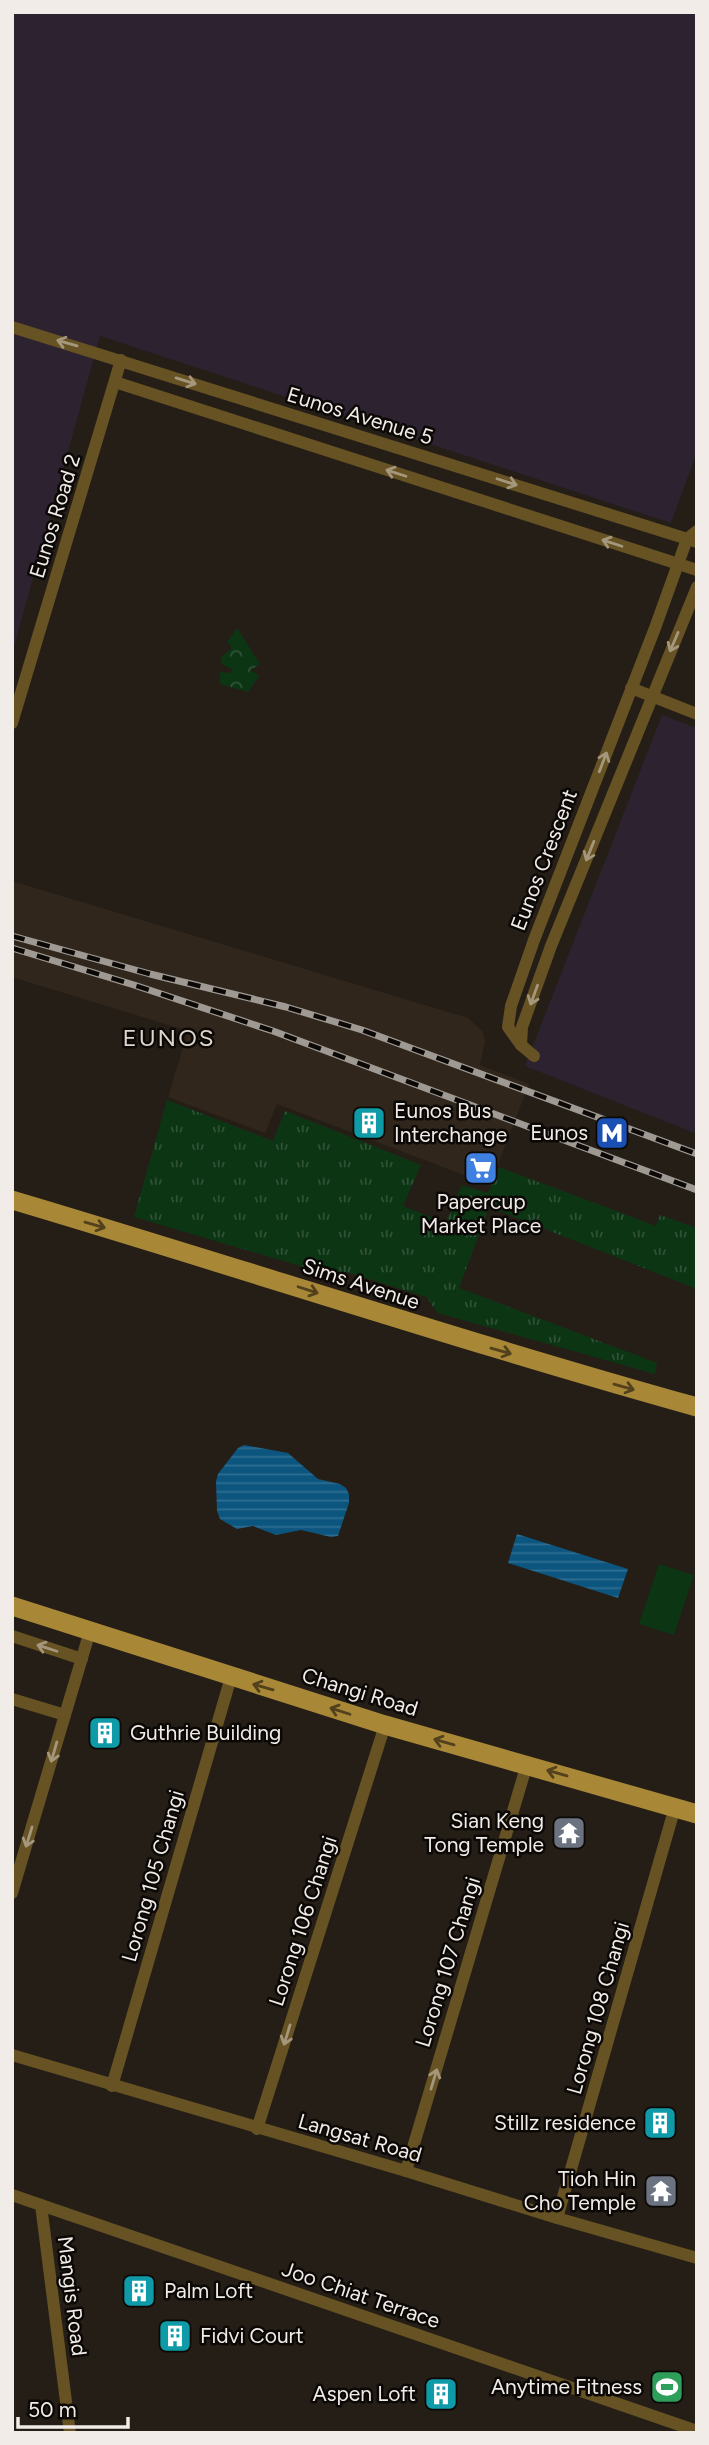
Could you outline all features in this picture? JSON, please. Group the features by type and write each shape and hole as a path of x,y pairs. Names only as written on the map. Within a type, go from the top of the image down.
{"main road":[{"name":"Sims Avenue","path":"12,1200 182,1250 435,1332 697,1407"},
{"name":"Changi Road","path":"12,1606 385,1725 697,1814"}],"street":[{"name":"Eunos Avenue 5","path":"12,327 693,537"},
{"name":"Eunos Road 2","path":"12,723 121,360"},
{"name":"Eunos Avenue 5","path":"115,382 697,570"},
{"name":"Eunos Crescent","path":"534,1056 521,1045 508,1027 511,1006 677,564 693,537"},
{"name":"Eunos Crescent","path":"521,1045 522,1027 551,946 697,587"},
{"path":"631,688 697,714"},
{"path":"12,1893 90,1631"},
{"path":"12,1636 82,1659"},
{"name":"Lorong 105 Changi","path":"112,2086 231,1677"},
{"path":"12,1699 65,1715"},
{"name":"Lorong 106 Changi","path":"257,2129 385,1725"},
{"name":"Lorong 107 Changi","path":"406,2171 527,1764"},
{"name":"Lorong 108 Changi","path":"557,2218 675,1807"},
{"name":"Langsat Road","path":"12,2056 697,2258"},
{"name":"Joo Chiat Terrace","path":"12,2196 673,2428 697,2431"},
{"name":"Mangis Road","path":"41,2205 70,2433"}],"shaded area":[{"path":"12,12 697,12 697,452 671,523 100,336 12,654"},
{"path":"662,715 697,728 697,1134 525,1066"},
{"name":"Eunos Bus Interchange","path":"12,881 468,1018 483,1032 485,1042 480,1065 529,1084 490,1185 277,1104 265,1133 168,1097 188,1031 12,977"}],"green space":[{"path":"237,628 260,664 251,670 259,676 248,692 220,684 220,672 231,673 232,669 222,664 221,657 232,648 227,642"},
{"path":"167,1100 273,1141 285,1111 421,1165 403,1206 446,1223 462,1185 488,1193 499,1167 656,1226 660,1215 697,1228 697,1289 489,1207 459,1288 657,1363 655,1374 438,1313 426,1297 346,1272 321,1272 134,1217"},
{"path":"659,1564 694,1575 674,1635 639,1624"}],"water":[{"path":"244,1445 288,1453 318,1479 346,1488 349,1503 338,1536 331,1537 301,1530 276,1535 253,1526 237,1529 220,1519 217,1511 218,1474 238,1448"},
{"path":"517,1534 628,1569 618,1598 508,1563"}],"railway":[{"path":"12,936 150,974 286,1007 362,1030 697,1154"},
{"path":"12,948 273,1031 697,1190"}],"place":[{"name":"Eunos Bus Interchange","path":"369,1123"},
{"name":"Eunos","path":"612,1133"},
{"name":"Papercup Market Place","path":"481,1168"},
{"name":"Guthrie Building","path":"105,1733"},
{"name":"Sian Keng Tong Temple","path":"569,1833"},
{"name":"Stillz residence","path":"660,2123"},
{"name":"Tioh Hin Cho Temple","path":"661,2191"},
{"name":"Palm Loft","path":"139,2291"},
{"name":"Fidvi Court","path":"175,2336"},
{"name":"Anytime Fitness","path":"667,2387"},
{"name":"Aspen Loft","path":"441,2394"}],"district":[{"name":"EUNOS","path":"169,1038"}]}
